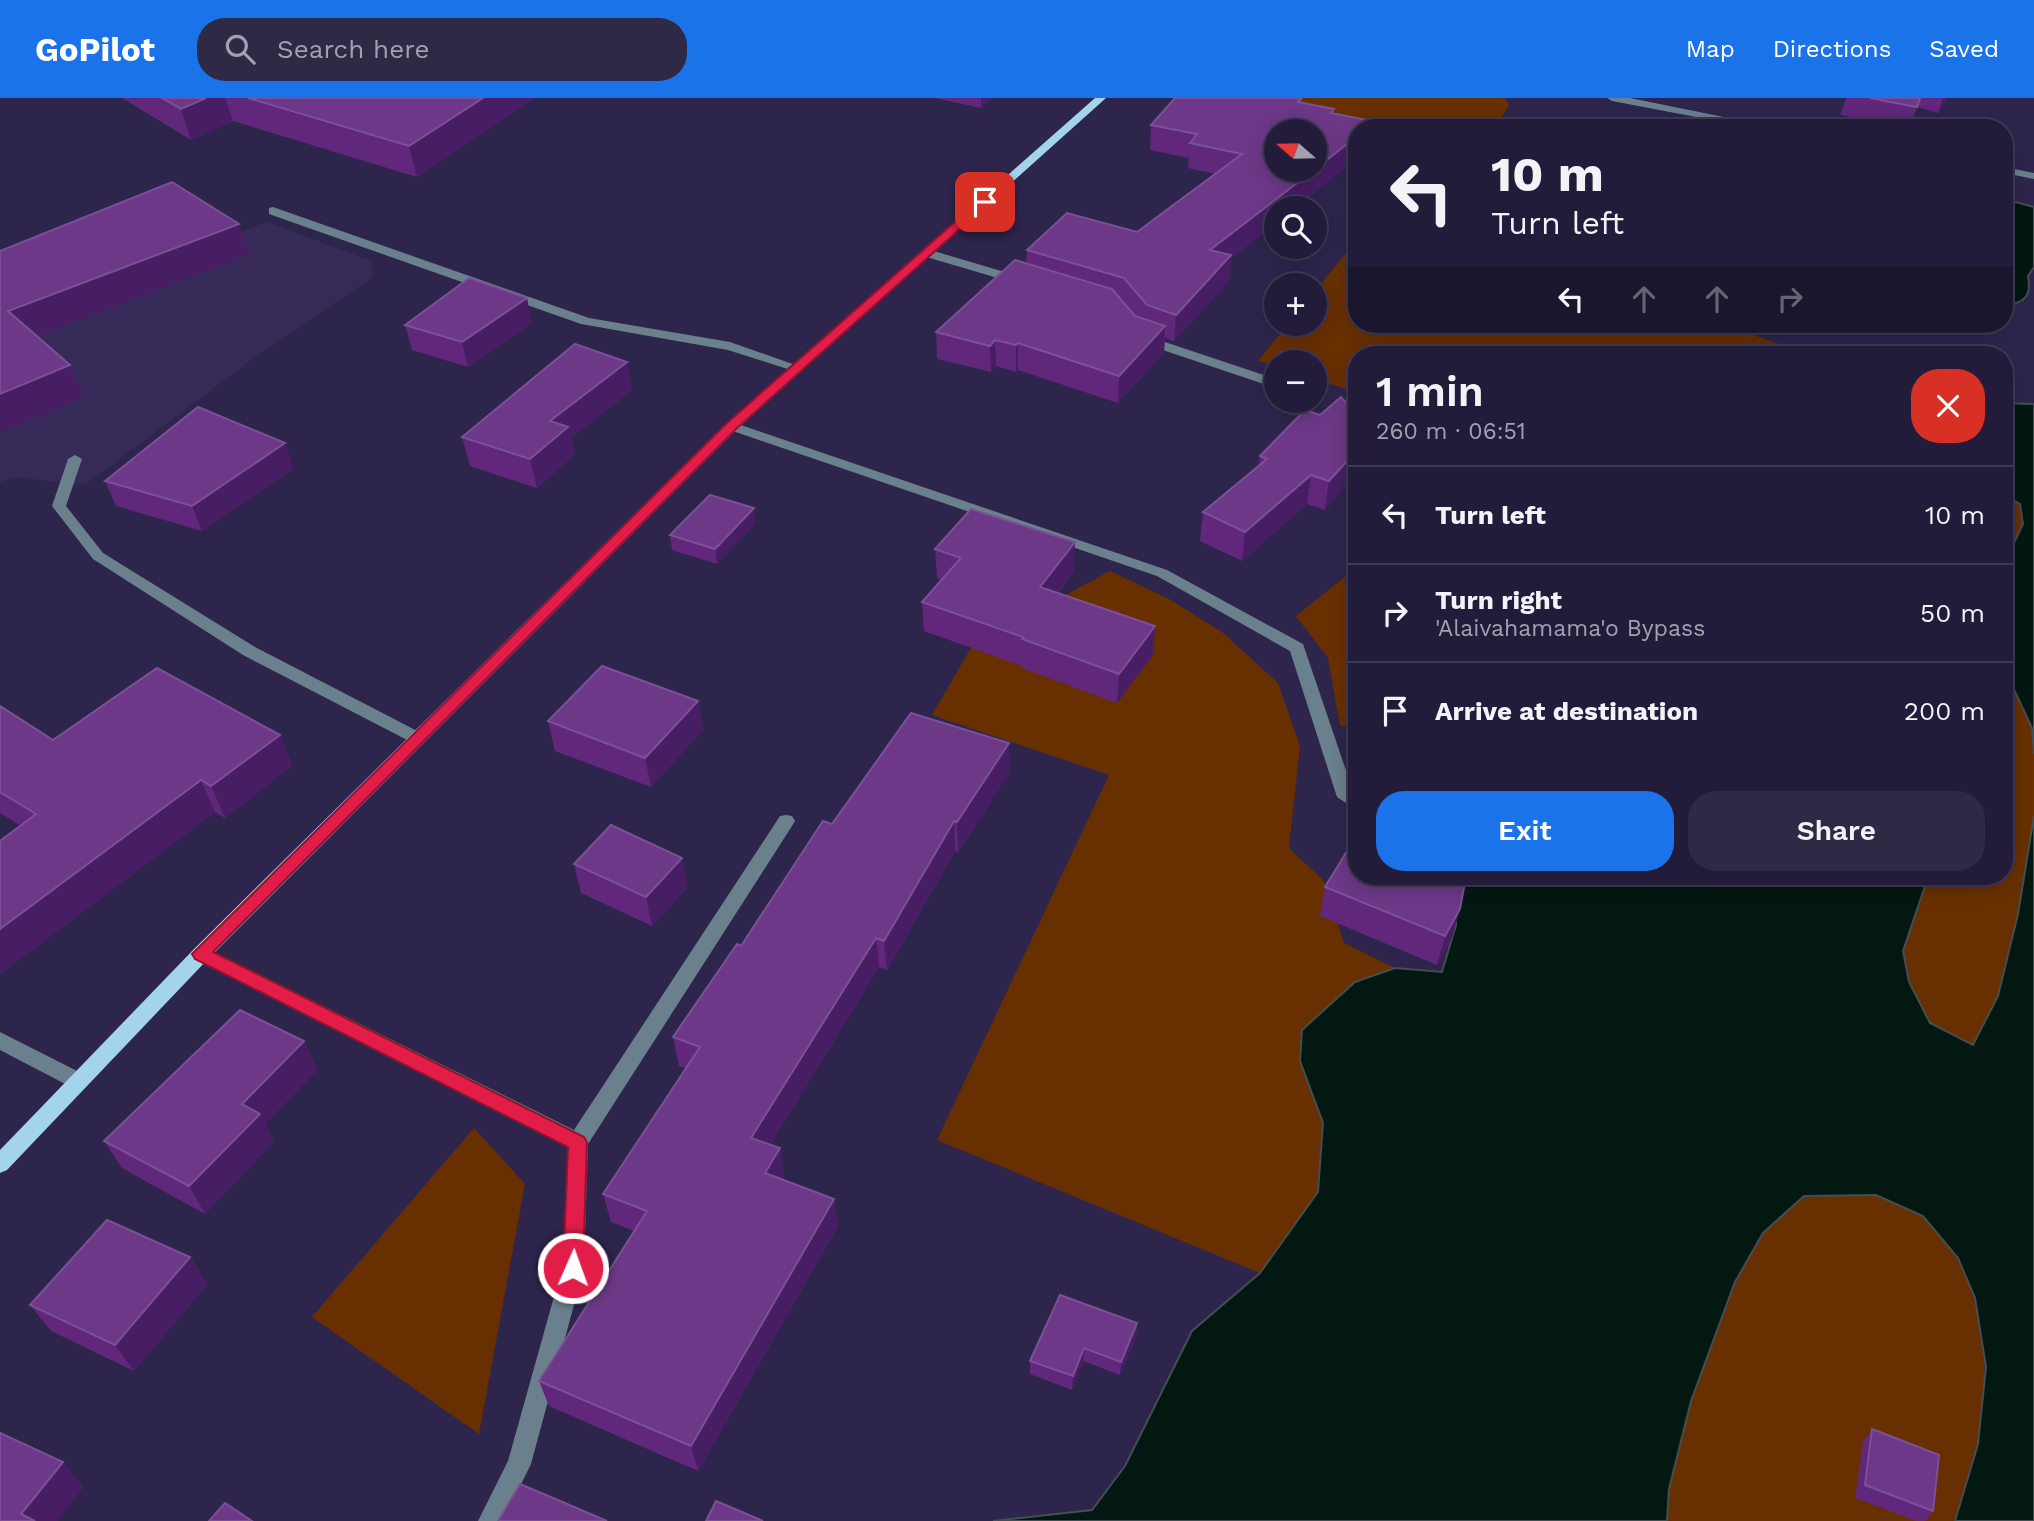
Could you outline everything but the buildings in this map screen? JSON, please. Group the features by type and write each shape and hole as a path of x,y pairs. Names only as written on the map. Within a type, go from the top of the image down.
{"main road":[{"path":"0,1164 201,954 732,426 1101,98"}],"street":[{"path":"1612,98 1725,119"},
{"path":"2013,172 2034,176"},
{"path":"273,211 586,321 730,346 797,368"},
{"path":"927,253 1028,284"},
{"path":"1132,328 1139,337 1264,380"},
{"path":"732,426 1162,573 1297,648 1346,797"},
{"path":"75,458 59,506 98,556 249,651 417,738"},
{"path":"490,1521 519,1464 573,1268 578,1142 786,821"},
{"path":"201,954 578,1142"},
{"path":"0,1040 21,1054 78,1081"}],"shaded area":[{"path":"1301,98 1505,98 1509,106 1500,119 1348,121 1292,108"},
{"path":"2013,201 2034,207 2034,267 2028,276 2027,294 2013,304"},
{"path":"267,222 372,261 373,277 251,360 85,485 15,477 0,482 0,321"},
{"path":"1348,251 1348,333 1748,333 1784,346 1348,346 1348,390 1327,383 1327,350 1267,350 1278,336 1327,336 1327,276"},
{"path":"2013,403 2034,404 2034,754 2032,728 2013,687 2013,545 2023,524 2020,504 2013,500"},
{"path":"2034,499 2013,554 2013,500 2020,504"},
{"path":"1110,571 1169,599 1222,632 1278,683 1300,746 1289,848 1324,881 1344,943 1395,968 1441,972 1456,925 1456,897 1463,885 1467,885 1433,1507 993,1521 1092,1509 1125,1466 1192,1331 1260,1273 937,1140 1109,775 932,715 972,646"},
{"path":"1348,574 1348,726 1340,726 1328,658 1296,616"},
{"path":"2013,687 2032,727 2034,726 2034,1271 1930,1023 1909,982 1903,951 1925,885 2013,885"},
{"path":"2034,816 2034,1521 1955,1521 1978,1444 1986,1367 1975,1298 1958,1258 1923,1216 1876,1195 1804,1196 1763,1233 1735,1282 1691,1401 1669,1489 1667,1521 993,1521 1092,1510 1125,1466 1192,1331 1260,1273 1318,1192 1323,1123 1300,1061 1302,1030 1355,982 1395,968 1442,972 1456,925 1456,897 1463,885 1925,885 1903,951 1909,982 1930,1023 1973,1045 1998,996 2018,914"},
{"path":"474,1128 525,1184 479,1434 312,1317"},
{"path":"1876,1195 1920,1214 1945,1241 1961,1266 1980,1323 1984,1353 1982,1414 1978,1444 1955,1521 1667,1521 1669,1489 1691,1401 1735,1282 1763,1233 1804,1196"}],"route":[{"path":"573,1268 578,1142 201,954 732,426 985,202"}]}
